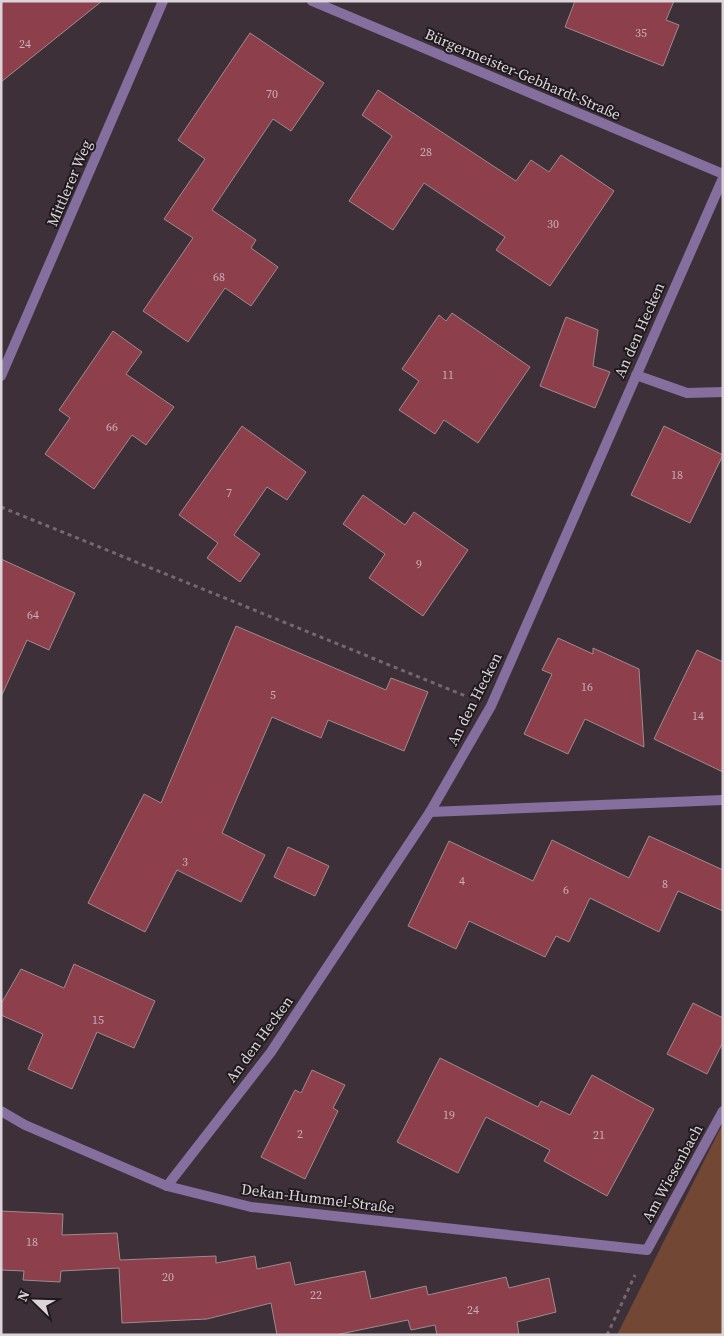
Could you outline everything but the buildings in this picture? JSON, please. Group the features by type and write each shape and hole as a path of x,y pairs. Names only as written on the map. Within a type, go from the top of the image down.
{"street":[{"name":"Mittlerer Weg","path":"1,376 163,1"},
{"name":"Bürgermeister-Gebhardt-Straße","path":"312,1 723,174"},
{"name":"An den Hecken","path":"167,1186 271,1052 430,812 491,706 723,178"},
{"path":"636,374 686,393 723,392"},
{"path":"430,812 723,800"},
{"name":"Dekan-Hummel-Straße","path":"1,1111 25,1126 167,1186 251,1207 647,1250"},
{"name":"Am Wiesenbach","path":"647,1250 723,1111"}],"path":[{"path":"1,507 491,706"},
{"path":"607,1335 647,1250"}],"shaded area":[{"path":"723,1124 723,1335 617,1335 717,1135"}]}
